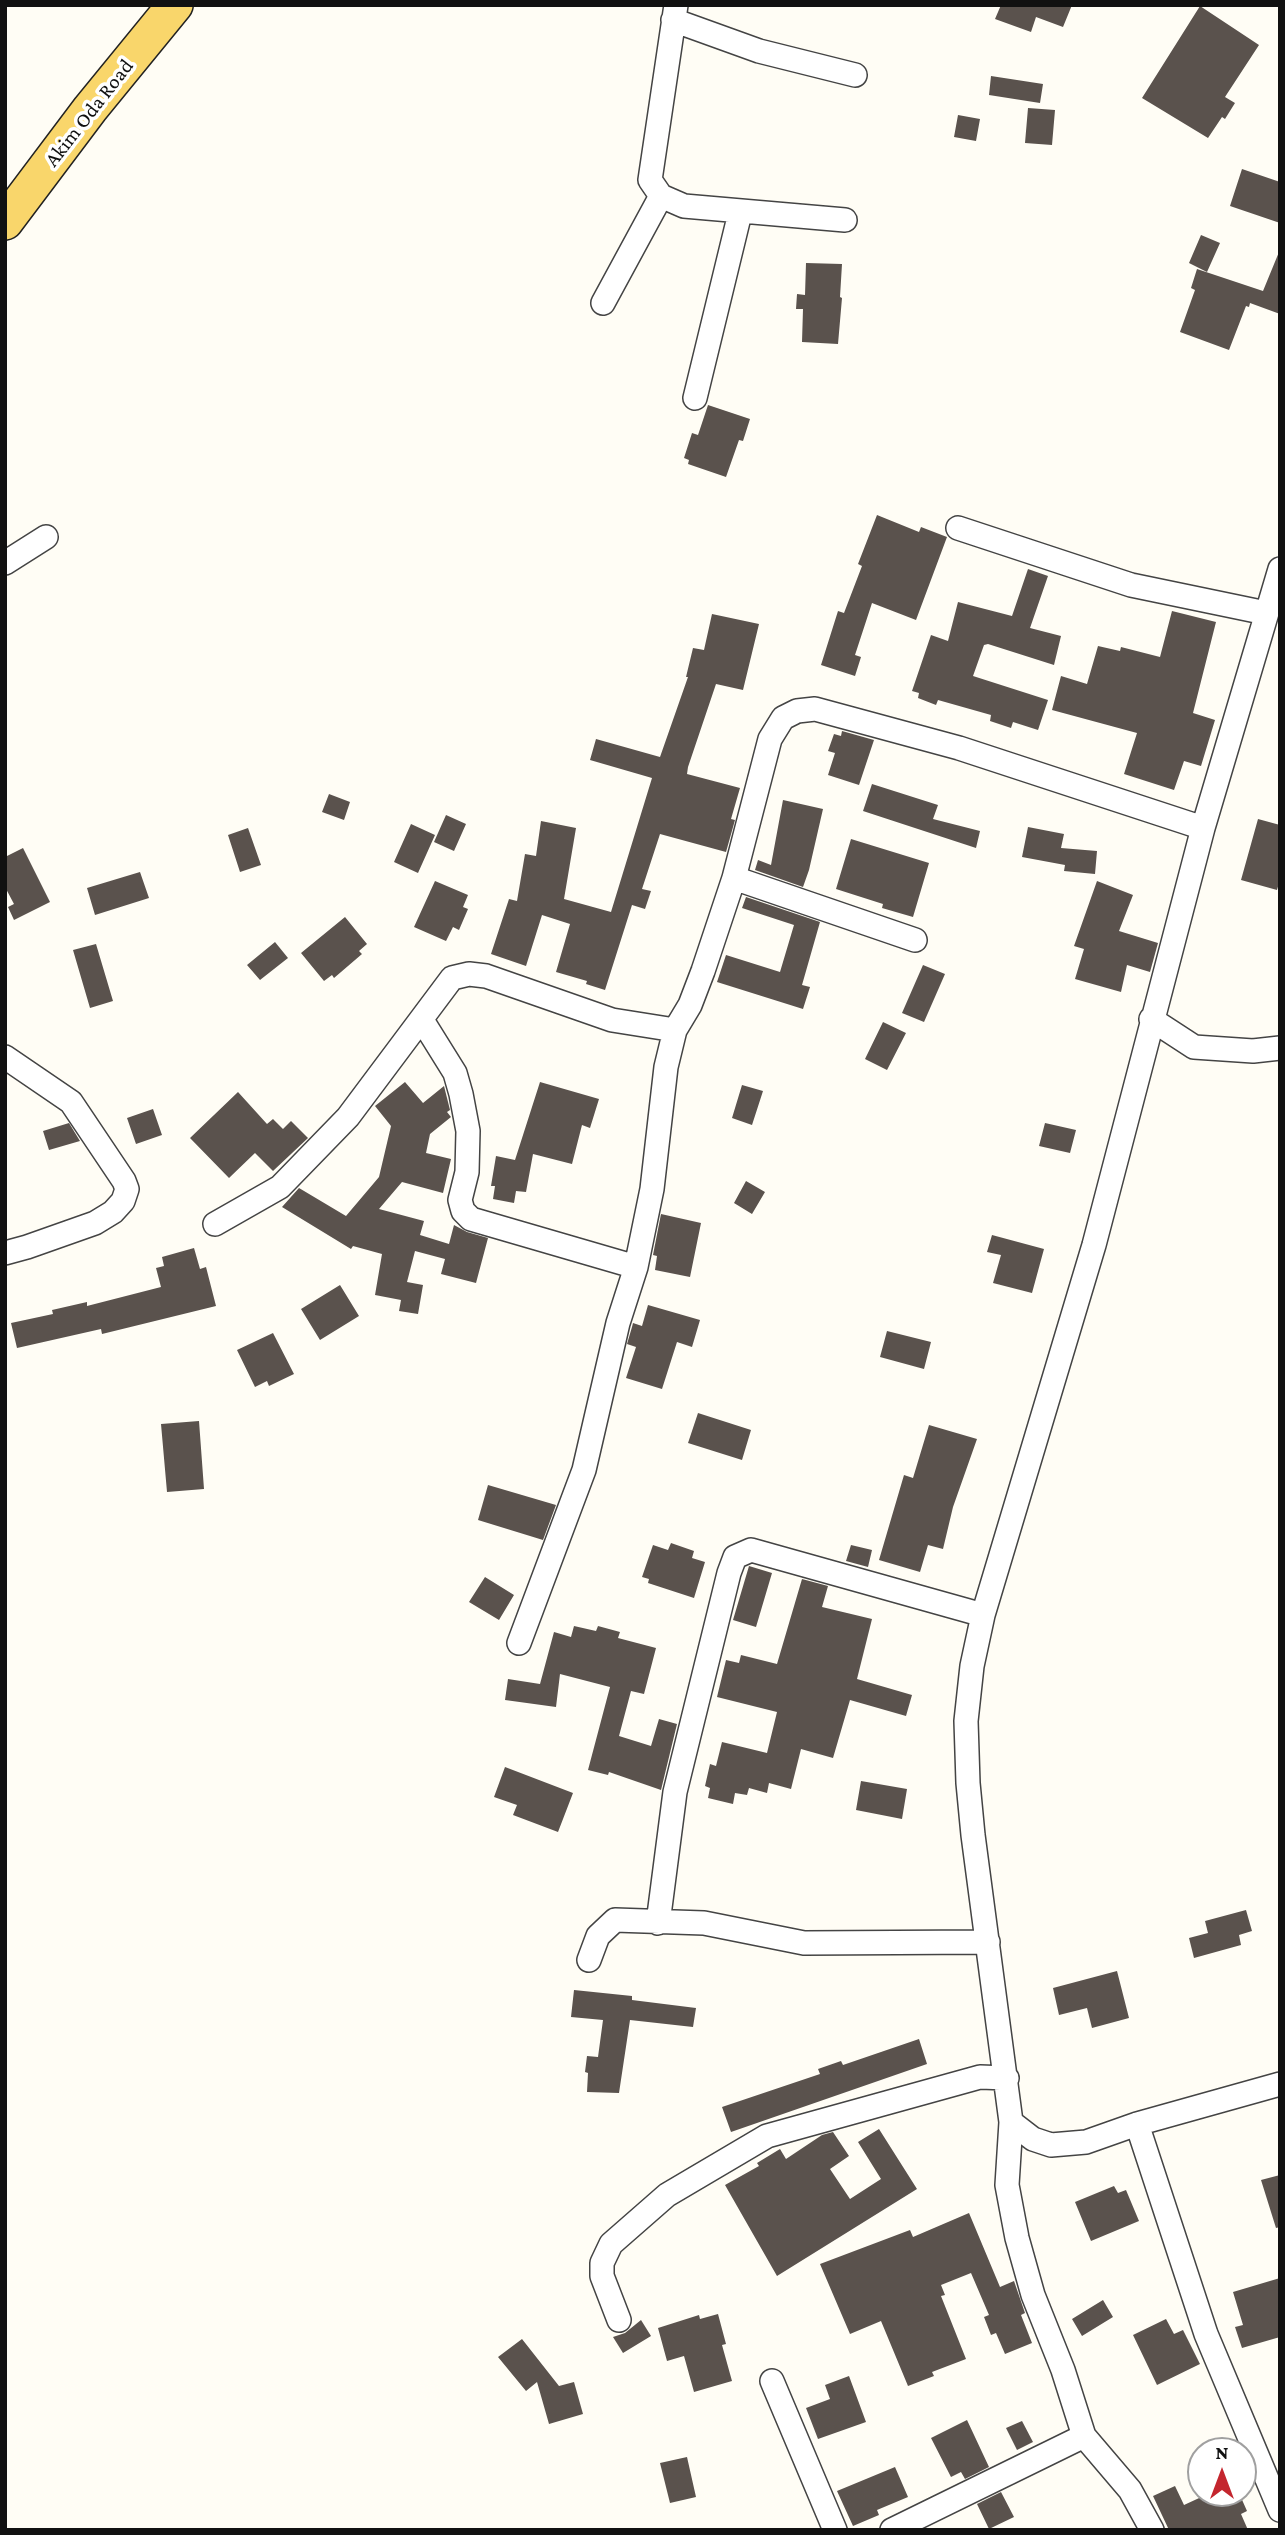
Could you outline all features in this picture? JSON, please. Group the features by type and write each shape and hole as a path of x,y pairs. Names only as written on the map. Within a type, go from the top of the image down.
{"main road":[{"name":"Akim Oda Road","path":"11,203 175,5"}],"street":[{"path":"845,220 740,213 684,206 661,196 650,180 674,13 759,51 855,75"},
{"path":"603,303 661,196"},
{"path":"695,398 740,213"},
{"path":"958,528 1131,585 1266,613"},
{"path":"5,563 46,537"},
{"path":"1152,2530 1130,2490 1084,2435 1063,2370 1033,2295 1017,2238 1007,2185 1011,2122 1007,2078 973,1835 968,1783 967,1721 972,1666 983,1615 1094,1245 1203,828 1280,569"},
{"path":"519,1643 584,1470 618,1323 636,1267 652,1189 666,1067 675,1030 690,1005 703,971 734,878 770,739 783,718 797,710 815,709 959,748 1203,828"},
{"path":"734,878 915,940"},
{"path":"215,1224 280,1187 348,1117 452,978 468,974 486,976 524,987 562,1004 612,1020 675,1030"},
{"path":"1151,1019 1194,1046 1253,1051 1280,1048"},
{"path":"422,1020 455,1073 461,1094 468,1131 467,1172 460,1200 463,1211 471,1219 636,1267"},
{"path":"5,1058 71,1102 127,1189 123,1201 113,1212 95,1223 5,1253"},
{"path":"658,1923 675,1792 735,1557 751,1550 983,1615"},
{"path":"589,1960 598,1936 615,1920 704,1923 803,1943 988,1942"},
{"path":"620,2320 602,2276 601,2263 611,2244 667,2196 767,2136 980,2077 1007,2078"},
{"path":"1011,2122 1033,2139 1051,2145 1086,2143 1137,2124 1280,2084"},
{"path":"1137,2124 1206,2334 1280,2510"},
{"path":"772,2381 835,2530"},
{"path":"892,2530 1084,2435"}],"building":[{"path":"1001,5 1072,5 1063,27 1036,17 1031,32 995,19"},
{"path":"1200,6 1259,45 1225,97 1235,103 1208,138 1142,98"},
{"path":"991,76 1043,84 1040,103 989,95"},
{"path":"1028,108 1055,110 1052,145 1025,143"},
{"path":"958,115 980,119 976,141 954,137"},
{"path":"1242,169 1280,182 1280,223 1230,206"},
{"path":"1201,235 1220,243 1207,272 1189,263"},
{"path":"1279,252 1280,314 1250,303 1249,307 1246,306 1229,350 1180,332 1195,290 1191,288 1197,269 1263,291"},
{"path":"806,263 842,264 838,344 802,342 803,309 796,309 797,294 805,295"},
{"path":"708,405 750,419 743,441 739,440 726,477 688,464 689,460 684,458 692,433 698,435"},
{"path":"877,515 919,532 921,527 947,537 916,620 872,603 855,655 861,657 855,676 821,665 838,611 844,613 862,566 858,564"},
{"path":"1028,569 1048,576 1030,628 1061,636 1054,665 988,644 984,645 973,676 1048,700 1038,730 1013,722 1011,728 990,721 991,715 938,700 936,705 918,698 919,693 912,691 931,635 948,641 958,602 1012,616"},
{"path":"1172,611 1216,622 1193,713 1215,720 1201,766 1184,761 1174,790 1124,774 1137,733 1052,710 1061,676 1087,684 1098,646 1120,651 1121,647 1160,657"},
{"path":"712,614 759,624 743,690 716,684 688,767 687,774 740,788 731,819 735,820 726,852 660,834 642,889 651,891 645,909 632,905 605,990 586,984 587,981 556,972 570,924 542,915 526,966 491,954 509,899 517,901 525,854 536,856 541,821 576,828 564,899 611,912 652,778 590,760 596,739 660,757 688,677 693,648 704,650"},
{"path":"842,731 874,740 859,785 828,775 835,753 828,751 834,734 841,736"},
{"path":"872,784 938,805 933,819 980,831 976,848 863,811"},
{"path":"329,794 350,802 344,820 322,812"},
{"path":"783,800 823,809 803,887 755,870 758,860 771,865"},
{"path":"446,815 466,824 454,851 434,842"},
{"path":"1258,819 1280,825 1280,880 1277,890 1241,880"},
{"path":"411,824 435,835 418,873 394,862"},
{"path":"1028,827 1064,834 1061,848 1097,851 1095,874 1064,871 1065,865 1022,857"},
{"path":"248,828 261,865 240,872 228,835"},
{"path":"851,839 929,863 913,917 882,908 883,904 836,889"},
{"path":"23,848 50,902 14,920 8,907 14,904 5,887 5,857"},
{"path":"140,872 149,898 95,915 87,888"},
{"path":"435,881 468,895 463,907 468,909 459,930 453,927 446,941 414,927"},
{"path":"1097,881 1133,895 1119,931 1158,943 1150,972 1127,965 1121,992 1075,979 1084,949 1074,946"},
{"path":"746,897 820,922 802,985 810,987 803,1009 717,982 726,955 780,972 794,925 742,908"},
{"path":"345,917 367,944 359,951 362,954 334,978 332,975 324,981 301,953"},
{"path":"275,942 288,958 260,980 247,965"},
{"path":"96,944 113,1001 90,1008 73,950"},
{"path":"923,965 945,974 924,1022 902,1013"},
{"path":"883,1022 906,1033 887,1070 865,1059"},
{"path":"405,1082 423,1103 444,1086 450,1110 447,1112 451,1117 430,1134 426,1153 451,1159 443,1193 402,1182 379,1209 424,1221 420,1235 449,1244 454,1225 488,1238 476,1283 441,1274 445,1259 415,1251 407,1282 423,1285 418,1314 399,1311 401,1300 375,1295 382,1254 353,1246 351,1249 282,1207 299,1188 346,1216 379,1177 391,1126 375,1106"},
{"path":"540,1082 599,1099 590,1128 582,1125 572,1164 533,1154 526,1192 516,1191 514,1203 493,1199 495,1186 491,1186 496,1156 515,1160"},
{"path":"742,1085 763,1091 752,1125 732,1118"},
{"path":"238,1092 267,1124 273,1119 283,1129 291,1121 308,1138 273,1171 255,1153 229,1178 190,1138"},
{"path":"153,1109 162,1135 136,1144 127,1118"},
{"path":"69,1123 80,1141 49,1150 43,1131"},
{"path":"1045,1123 1076,1130 1070,1153 1039,1146"},
{"path":"746,1181 765,1192 752,1214 734,1203"},
{"path":"661,1214 701,1223 690,1277 655,1270 657,1256 653,1255"},
{"path":"992,1235 1044,1249 1032,1293 993,1283 1001,1255 987,1252"},
{"path":"194,1248 200,1269 206,1267 216,1306 102,1334 101,1329 17,1348 11,1323 53,1314 52,1310 87,1302 87,1306 161,1287 156,1268 164,1266 162,1257"},
{"path":"340,1285 359,1316 320,1340 301,1309"},
{"path":"648,1305 700,1320 692,1347 677,1342 662,1389 626,1378 636,1347 627,1344 633,1323 642,1326"},
{"path":"887,1331 931,1342 924,1369 880,1357"},
{"path":"273,1333 294,1374 269,1386 267,1381 255,1387 237,1350"},
{"path":"698,1413 751,1430 742,1460 688,1443"},
{"path":"199,1421 204,1489 167,1492 161,1424"},
{"path":"929,1425 977,1439 953,1507 943,1549 928,1545 920,1572 879,1560 904,1475 913,1478"},
{"path":"488,1485 556,1505 543,1540 478,1520"},
{"path":"671,1543 694,1551 692,1558 705,1562 694,1598 648,1583 649,1579 642,1577 653,1545 668,1550"},
{"path":"851,1545 872,1550 868,1567 846,1561"},
{"path":"749,1566 772,1573 756,1627 733,1620"},
{"path":"485,1577 514,1595 499,1620 469,1602"},
{"path":"802,1579 828,1586 822,1607 872,1619 857,1679 912,1695 906,1716 850,1700 833,1758 801,1749 791,1789 769,1783 767,1793 749,1788 747,1795 735,1793 733,1804 708,1798 710,1788 705,1786 710,1764 716,1766 722,1742 767,1753 777,1712 717,1697 726,1660 739,1663 741,1655 777,1664"},
{"path":"574,1626 596,1631 598,1626 620,1632 618,1638 656,1648 644,1694 631,1691 619,1736 651,1746 659,1719 677,1724 661,1790 609,1772 608,1775 588,1770 610,1687 560,1674 556,1707 505,1700 508,1679 540,1684 554,1632 571,1637"},
{"path":"505,1767 573,1793 558,1832 513,1815 517,1805 494,1797"},
{"path":"861,1781 907,1789 902,1819 856,1810"},
{"path":"1246,1910 1252,1931 1239,1935 1241,1945 1194,1958 1189,1938 1208,1933 1205,1921"},
{"path":"1117,1971 1129,2018 1092,2028 1087,2008 1059,2015 1053,1988"},
{"path":"574,1990 632,1996 632,2000 696,2008 693,2027 630,2020 619,2093 587,2092 587,2056 598,2057 603,2020 571,2017"},
{"path":"919,2039 927,2064 731,2132 722,2107 820,2074 818,2069 841,2061 843,2065"},
{"path":"879,2129 917,2189 777,2276 725,2185 759,2166 757,2163 780,2149 786,2159 822,2135 833,2132 849,2156 830,2169 850,2199 881,2179 858,2142"},
{"path":"1280,2175 1280,2227 1276,2228 1261,2180"},
{"path":"1114,2186 1118,2193 1126,2190 1139,2221 1091,2241 1075,2202"},
{"path":"969,2213 1000,2287 1014,2281 1025,2313 1021,2315 1032,2343 1005,2354 996,2333 991,2335 984,2317 989,2315 971,2273 941,2285 945,2295 941,2296 966,2359 932,2372 934,2376 908,2386 881,2321 850,2334 820,2264 910,2230 913,2237"},
{"path":"1280,2278 1280,2337 1242,2348 1235,2327 1243,2325 1233,2292"},
{"path":"1103,2300 1113,2317 1082,2336 1072,2319"},
{"path":"718,2314 726,2344 722,2345 732,2381 694,2392 684,2356 667,2361 658,2328 699,2315 700,2319"},
{"path":"1166,2319 1174,2334 1183,2330 1200,2364 1157,2385 1133,2335"},
{"path":"641,2320 651,2336 623,2353 613,2337 625,2333"},
{"path":"522,2339 559,2386 574,2382 583,2414 549,2424 537,2382 526,2391 498,2357"},
{"path":"849,2376 866,2422 818,2439 806,2408 830,2399 825,2385"},
{"path":"967,2420 989,2467 965,2479 961,2472 951,2477 931,2438"},
{"path":"1022,2421 1033,2442 1017,2450 1006,2428"},
{"path":"687,2457 696,2497 670,2503 660,2463"},
{"path":"895,2467 908,2497 877,2510 879,2515 853,2526 837,2491"},
{"path":"1175,2486 1187,2507 1245,2507 1247,2511 1241,2514 1248,2530 1169,2530 1153,2496"},
{"path":"1001,2492 1014,2517 989,2529 977,2504"}]}
